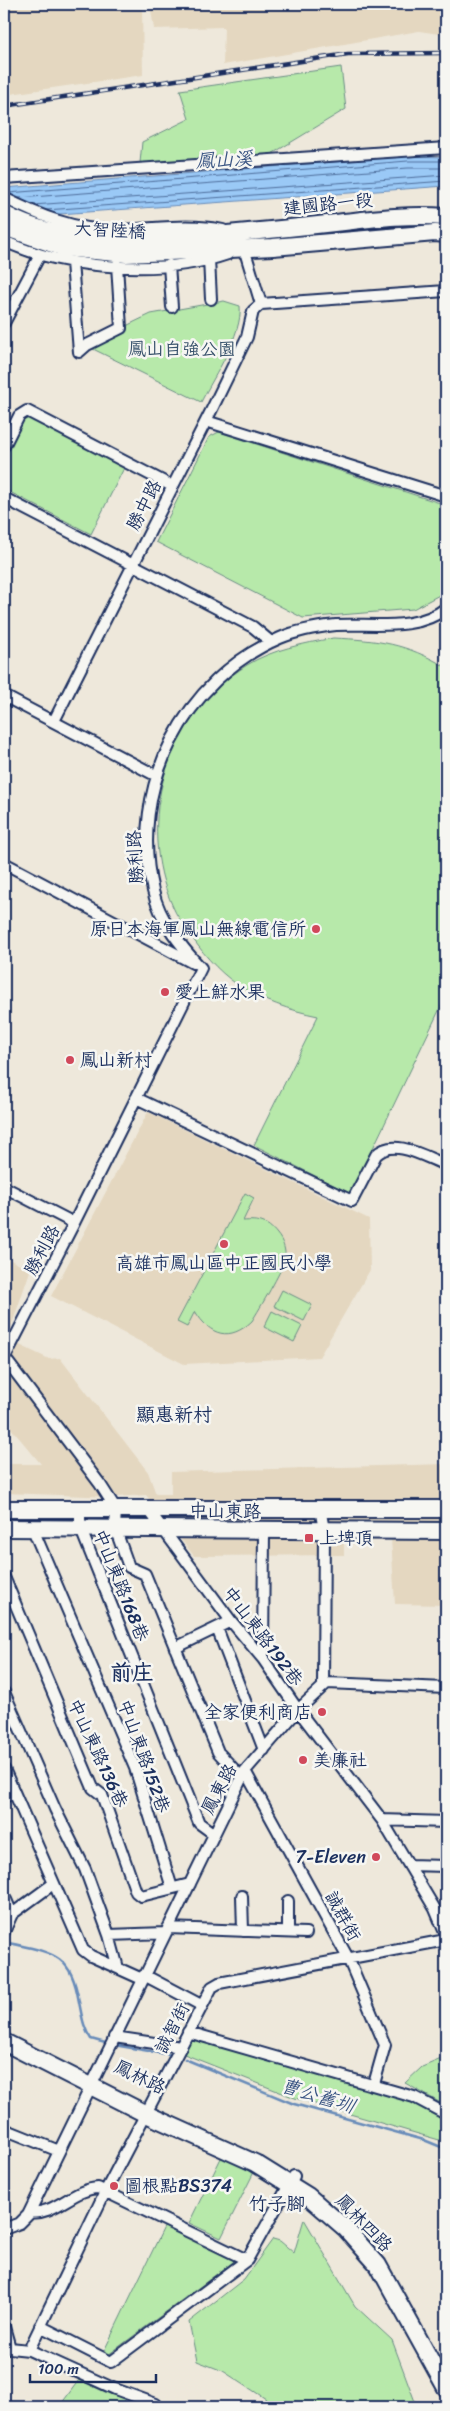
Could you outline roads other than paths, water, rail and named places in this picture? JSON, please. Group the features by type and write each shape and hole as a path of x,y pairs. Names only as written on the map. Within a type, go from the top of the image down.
{"main road":[{"name":"大智陸橋","path":"4,214 29,224 68,235 213,248"},
{"name":"建國路一段","path":"213,248 242,241 401,216 446,217"},
{"name":"大智陸橋","path":"4,227 64,248 97,252 126,254 213,248"},
{"name":"建國路一段","path":"242,241 446,234"},
{"name":"中山東路","path":"4,1509 446,1509"},
{"name":"中山東路","path":"4,1528 80,1527 163,1530 446,1531"},
{"name":"鳳林路","path":"4,2032 148,2109 257,2159"},
{"name":"鳳林路","path":"4,2042 93,2081"},
{"name":"鳳林四路","path":"257,2159 292,2180 314,2188 352,2222 385,2259 446,2369"},
{"name":"鳳林四路","path":"292,2180 346,2229 378,2265 446,2388"}],"street":[{"path":"4,178 446,148"},
{"path":"4,198 50,219 79,227 110,230 201,225 242,241"},
{"path":"4,242 40,255 72,262 117,266 170,265 213,248 242,241"},
{"path":"242,241 260,304 446,291"},
{"path":"211,299 213,248"},
{"path":"4,323 40,255"},
{"path":"72,262 79,352 87,345 121,328 117,266"},
{"path":"170,265 172,307"},
{"name":"勝中路","path":"54,722 206,421 247,337 253,311 260,304"},
{"path":"4,446 19,416 27,411 172,486"},
{"path":"206,421 446,496"},
{"path":"4,498 253,627 271,642"},
{"name":"勝利路","path":"4,1358 74,1223 201,968 178,943 153,893 148,839 151,805 158,776 174,734 197,699 235,664 271,642 282,637 334,626 406,624 426,619 446,608"},
{"path":"4,696 158,776"},
{"path":"4,863 201,968"},
{"path":"136,1098 352,1201 376,1155 381,1150 392,1146 446,1165"},
{"path":"4,1187 74,1223"},
{"path":"4,1358 100,1484 116,1510 115,1528"},
{"name":"中山東路168巷","path":"80,1508 80,1527 199,1823 214,1834"},
{"path":"320,1508 324,1530 323,1686 327,1684 446,1688"},
{"name":"中山東路192巷","path":"148,1509 231,1621 263,1659 298,1710 382,1820 442,1920 446,1936"},
{"name":"中山東路152巷","path":"32,1527 134,1768 172,1888"},
{"name":"誠群街","path":"115,1528 129,1566 144,1574 147,1579 218,1752 243,1775 348,1958 385,2045 374,2084"},
{"path":"263,1659 264,1531"},
{"name":"中山東路136巷","path":"4,1577 93,1788 102,1795 136,1892 141,1896 190,1884"},
{"path":"175,1648 231,1621"},
{"path":"217,1628 264,1750"},
{"name":"鳳東路","path":"93,2081 243,1775 298,1710 323,1686"},
{"path":"4,1692 55,1809 85,1869 109,1936 118,1968"},
{"path":"4,1769 9,1795 84,1950 91,1956 143,1977 201,2005"},
{"path":"382,1820 446,1822"},
{"path":"409,1865 446,1866"},
{"path":"4,1932 12,1914 53,1884"},
{"path":"4,1895 12,1914"},
{"path":"242,1896 242,1931"},
{"path":"288,1901 288,1932"},
{"path":"109,1936 166,1930 306,1933"},
{"name":"誠智街","path":"29,2350 106,2190 210,1990 219,1983 446,1940"},
{"path":"188,2032 374,2084 414,2097 446,2114"},
{"path":"114,2037 181,2047"},
{"path":"4,2229 20,2224 30,2212 93,2081"},
{"path":"4,2129 59,2151"},
{"path":"40,2326 111,2362 247,2260 292,2180"},
{"path":"30,2212 43,2212 77,2193 90,2189 106,2190 247,2260"},
{"path":"4,2327 7,2350 29,2350 115,2389 156,2404"}],"water":[{"path":"408,156 446,157 446,186 4,218 4,188"}],"waterway":[{"name":"曹公舊圳","path":"9,1943 49,1953 65,1965 76,1986 83,2021 88,2035 91,2039 109,2044"},
{"name":"曹公舊圳","path":"114,2045 172,2055"},
{"name":"曹公舊圳","path":"185,2059 294,2104 424,2140 446,2149"}],"railway":[{"path":"4,106 348,54 446,53"}],"place":[{"name":"原日本海軍鳳山無線電信所","path":"316,929"},
{"name":"愛上鮮水果","path":"165,992"},
{"name":"鳳山新村","path":"70,1060"},
{"name":"高雄市鳳山區中正國民小學","path":"224,1244"},
{"name":"上埤頂","path":"309,1538"},
{"name":"全家便利商店","path":"322,1712"},
{"name":"美廉社","path":"303,1760"},
{"name":"7-Eleven","path":"376,1857"},
{"name":"圖根點BS374","path":"114,2186"}],"district":[{"name":"顯惠新村","path":"174,1414"},
{"name":"前庄","path":"132,1672"},
{"name":"竹子腳","path":"277,2203"}],"water label":[{"name":"鳳山溪","path":"224,159"}],"park label":[{"name":"鳳山自強公園","path":"182,349"}]}
